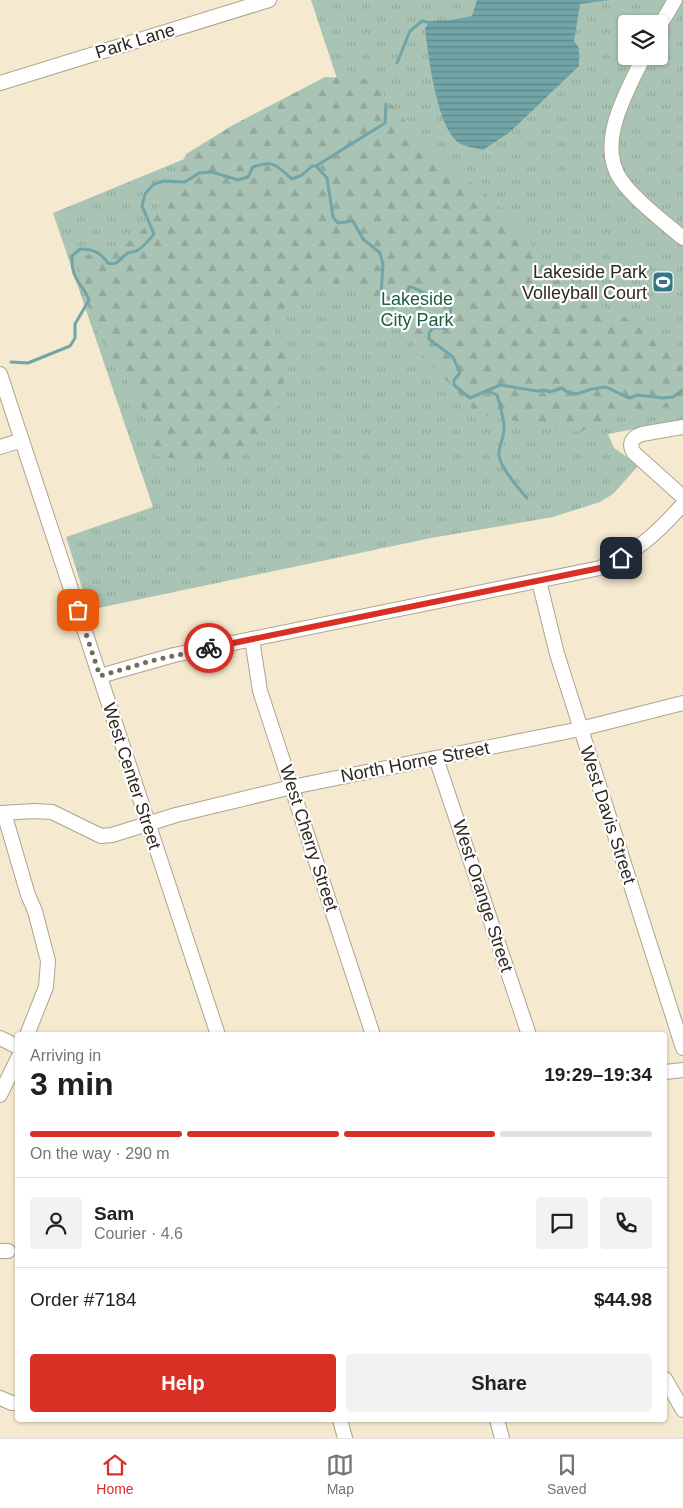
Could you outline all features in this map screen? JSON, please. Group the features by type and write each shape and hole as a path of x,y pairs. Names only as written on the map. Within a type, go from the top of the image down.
{"street":[{"path":"666,15 674,0"},
{"name":"Park Lane","path":"0,83 263,1"},
{"path":"640,65 624,97 612,130 611,156 620,179 644,204 683,238"},
{"name":"West Center Street","path":"0,374 217,1032"},
{"path":"683,427 642,434 636,436 631,442 631,448 634,453 683,498"},
{"path":"0,447 22,440"},
{"path":"100,676 167,657 600,568 621,558 654,536 683,504"},
{"name":"West Davis Street","path":"539,581 550,630 580,729 683,1048"},
{"name":"West Cherry Street","path":"252,639 260,691 372,1032"},
{"name":"North Horne Street","path":"2,813 52,812 101,836 127,831 148,823 292,787 580,729 683,703"},
{"name":"West Orange Street","path":"436,758 528,1032"},
{"path":"2,813 28,895 35,910 48,961 46,987 28,1032"},
{"path":"0,1038 15,1046"},
{"path":"0,1095 15,1064"},
{"path":"667,1072 683,1070"},
{"path":"667,1382 683,1410"},
{"path":"0,1398 15,1403"},
{"path":"341,1422 345,1438"},
{"path":"498,1422 502,1438"}],"green space":[{"name":"Lakeside City Park","path":"311,0 683,0 683,420 608,434 614,448 639,465 613,494 600,502 553,517 431,538 89,610 66,537 153,507 53,213 342,94"},
{"path":"325,77 370,79 429,149 494,201 569,288 632,322 683,360 683,406 641,409 580,432 477,414 421,353 379,299 334,285 292,303 269,320 289,365 273,418 231,466 156,456 140,401 92,324 78,258 136,239 174,183 186,154 233,125"},
{"path":"640,242 654,253 634,276 621,265"},
{"name":"Lakeside Park Volleyball Court","path":"667,263 681,278 659,301 644,286"}],"water":[{"path":"477,0 610,0 580,4 574,41 579,48 579,66 510,132 483,150 461,144 453,137 446,124 435,91 425,29 429,21 472,16"}],"waterway":[{"path":"397,63 410,31 422,21 432,23"},
{"path":"11,362 28,363 70,346 75,338 75,324 89,300 75,275 72,256 80,249 89,250 96,252 108,263 112,264 143,246 154,234 142,206 145,194 154,184 164,181 185,182 199,173 212,172 238,180 248,177 253,167 266,164 275,165 292,179 302,175 312,166 316,166 385,123 386,104"},
{"path":"316,166 327,178 333,217 338,223 353,221 363,239 380,253 383,264 381,295 389,298 403,297 406,296 409,287 412,287 446,303 451,309 447,328 433,328 429,333 429,339 453,357 460,373 454,380 454,385 470,398 500,385 550,392 562,388 567,392 576,394 606,387 629,398 638,395 663,398 673,397 683,390"},
{"path":"488,391 497,395 503,418 504,432 499,453 503,467 527,498"}],"way so far":[{"path":"78,610 100,676 174,655 209,648"}],"place":[{"name":"Lakeside Park Volleyball Court","path":"663,282"}],"route":[{"path":"209,648 600,568 621,558"}]}
